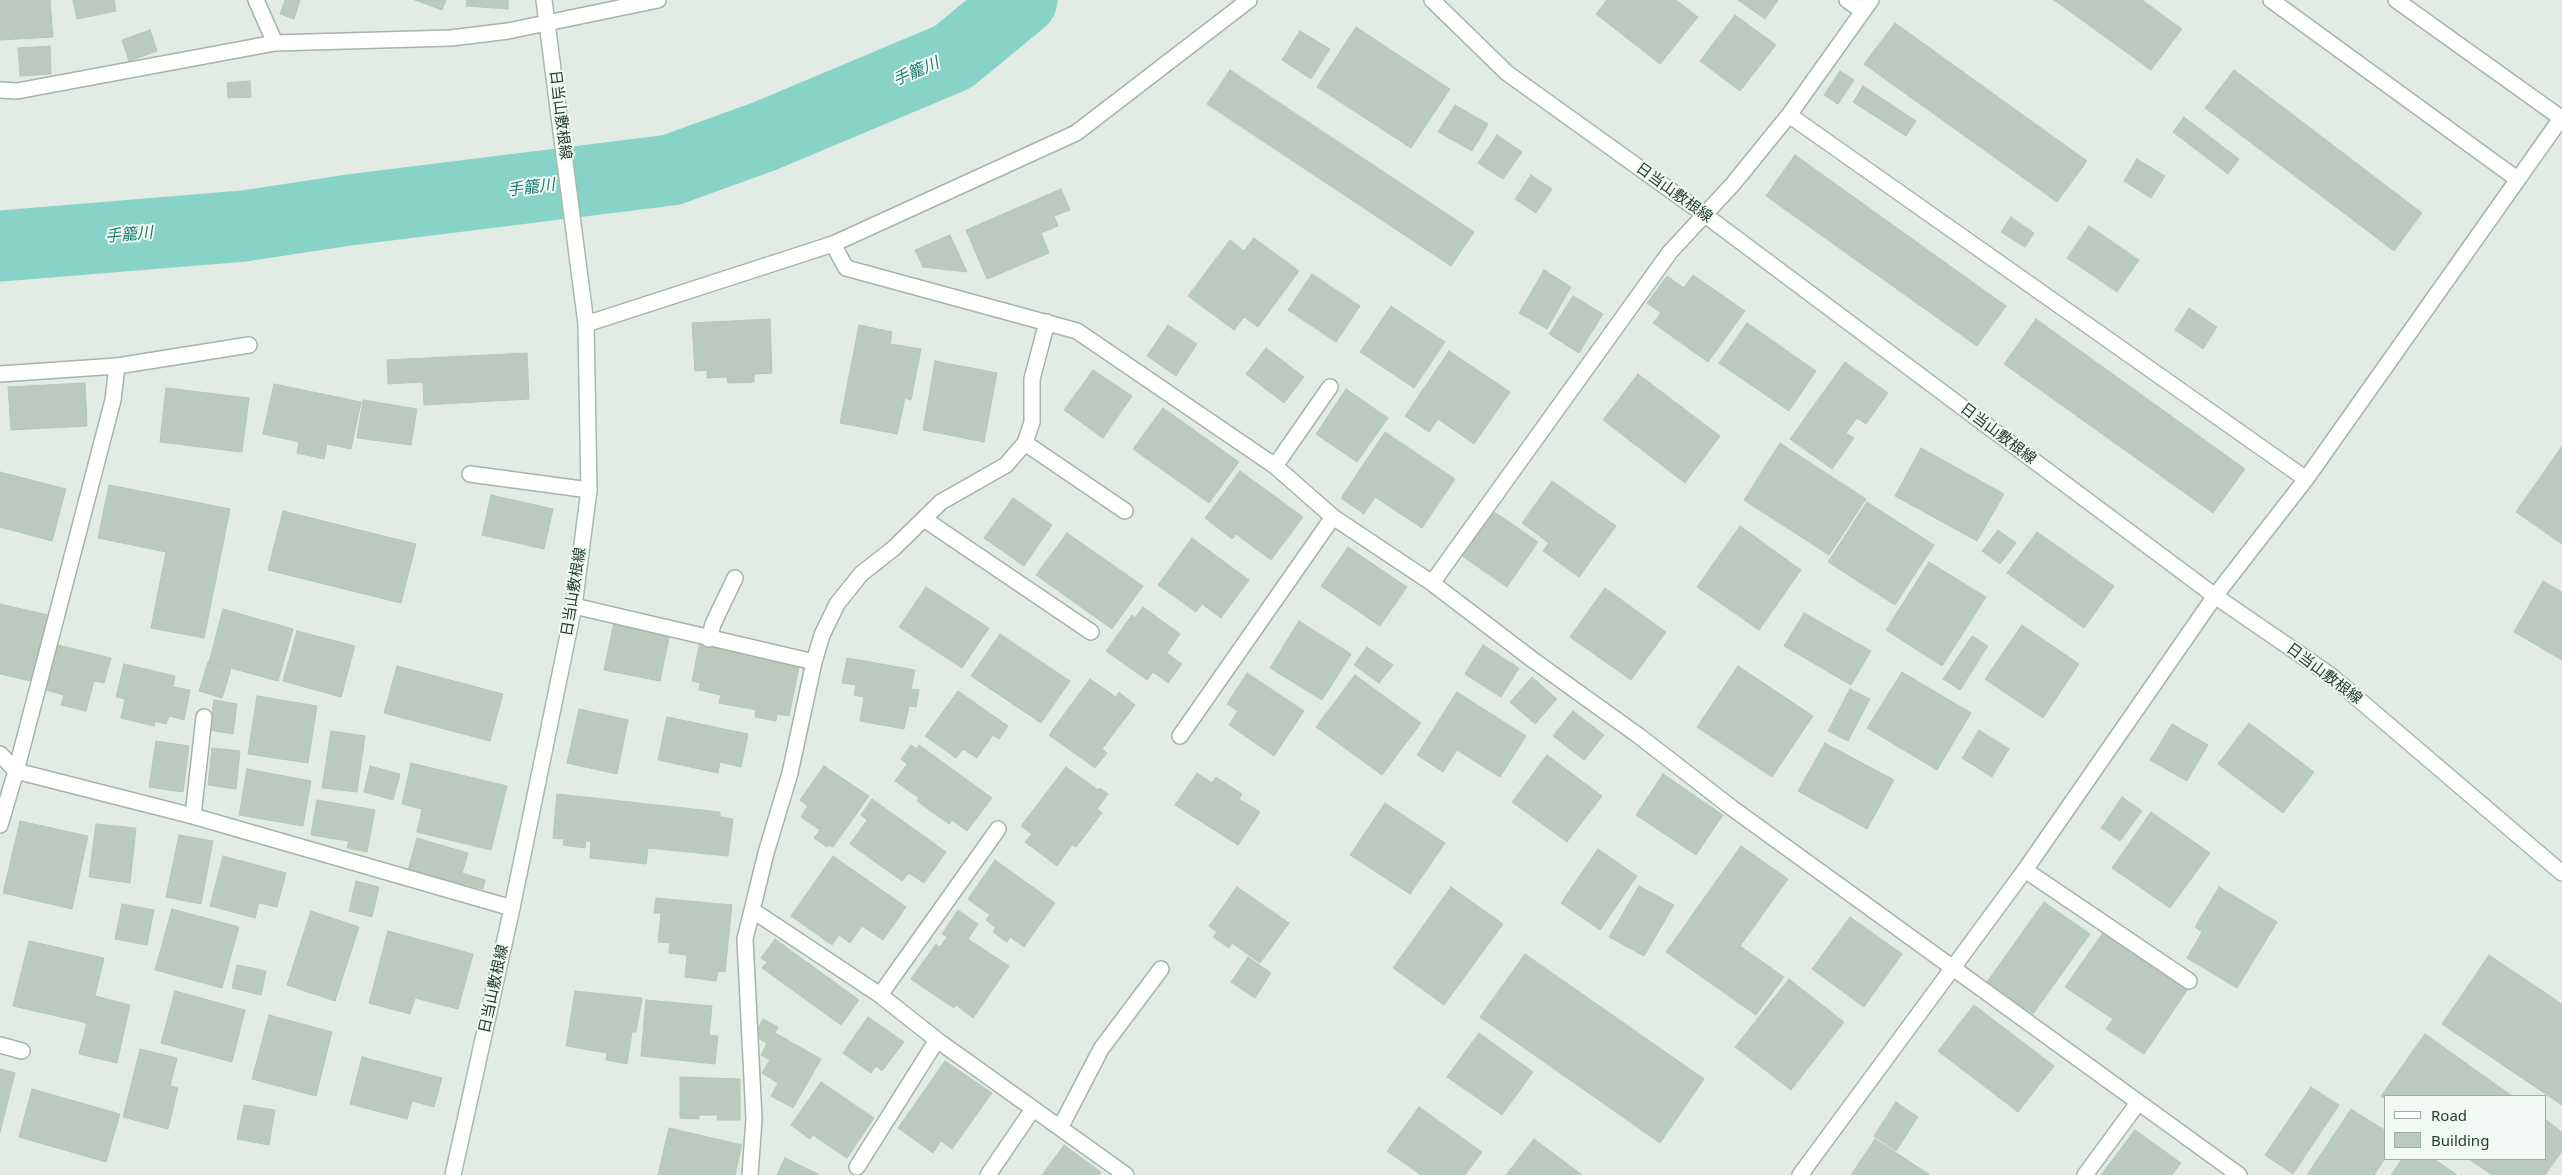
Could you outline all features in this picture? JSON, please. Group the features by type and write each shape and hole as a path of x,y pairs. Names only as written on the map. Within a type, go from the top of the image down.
{"street":[{"path":"256,0 275,43"},
{"name":"日当山敷根線","path":"453,1175 512,908 574,606 589,490 586,316 544,0"},
{"path":"0,90 17,91 275,43 451,38 548,23 658,0"},
{"path":"586,316 833,244 1076,133 1249,0"},
{"name":"日当山敷根線","path":"1432,0 1507,73 1705,215 2215,596 2330,675 2562,873"},
{"path":"1432,583 1670,252 1705,215 1788,116 1867,5 1847,0"},
{"path":"2271,0 2517,180"},
{"path":"1800,1175 2025,870 2215,596 2306,479 2562,118 2396,0"},
{"path":"1788,116 2306,479"},
{"path":"833,244 846,268 1077,331 1275,466 1334,517 1432,583 1533,660 1640,736 1732,808 2239,1175"},
{"path":"750,1175 754,1119 744,961 745,940 766,852 790,774 814,662 829,619 847,588 950,496 1006,465 1025,444 1032,422 1032,379 1047,322"},
{"path":"0,374 117,366 249,345"},
{"path":"0,825 114,400 117,366"},
{"path":"1275,466 1330,387"},
{"path":"1025,444 1125,512"},
{"path":"470,474 589,490"},
{"path":"1180,736 1334,517"},
{"path":"924,519 1091,632"},
{"path":"709,639 713,624 735,578"},
{"path":"574,606 814,662"},
{"path":"193,816 204,717"},
{"path":"0,754 16,771 193,816 512,908"},
{"path":"880,995 998,829"},
{"path":"2025,870 2189,981"},
{"path":"752,910 880,995 937,1040 1126,1175"},
{"path":"1060,1128 1101,1049 1162,969"},
{"path":"857,1167 937,1040"},
{"path":"0,1045 22,1050"},
{"path":"2085,1175 2138,1103"},
{"path":"988,1175 1032,1109"}],"building":[{"path":"0,0 50,0 53,37 0,40"},
{"path":"73,0 114,0 116,11 77,19"},
{"path":"285,0 300,0 294,19 280,14"},
{"path":"415,0 446,0 442,10"},
{"path":"467,0 508,0 508,9 466,6"},
{"path":"1607,0 1676,0 1698,17 1660,64 1596,14"},
{"path":"1738,0 1778,0 1765,19"},
{"path":"2054,0 2142,0 2182,29 2151,70"},
{"path":"1735,15 1776,45 1740,91 1700,61"},
{"path":"1895,23 2087,161 2057,202 1864,64"},
{"path":"1356,27 1450,89 1411,148 1317,87"},
{"path":"150,30 157,51 129,61 122,40"},
{"path":"1300,31 1330,49 1311,79 1282,60"},
{"path":"50,46 51,74 20,76 18,48"},
{"path":"1230,70 1474,232 1451,266 1207,104"},
{"path":"2234,70 2422,213 2394,251 2205,108"},
{"path":"1840,71 1854,80 1838,104 1824,95"},
{"path":"250,81 251,97 228,98 227,83"},
{"path":"1863,86 1916,121 1906,136 1853,102"},
{"path":"1455,105 1488,124 1472,151 1438,132"},
{"path":"2184,117 2239,159 2228,174 2173,132"},
{"path":"1497,135 1522,152 1503,179 1478,163"},
{"path":"1795,155 2006,306 1977,346 1766,196"},
{"path":"2137,159 2165,176 2151,198 2124,181"},
{"path":"1531,175 1552,189 1536,213 1515,199"},
{"path":"1061,189 1070,210 1054,216 1058,226 1041,233 1049,253 987,279 966,230"},
{"path":"2011,217 2034,233 2025,247 2001,232"},
{"path":"2089,226 2139,260 2117,292 2067,258"},
{"path":"950,235 967,272 923,267 915,250"},
{"path":"1254,238 1299,271 1258,327 1244,317 1234,330 1188,296 1230,240 1244,251"},
{"path":"1544,270 1571,287 1547,329 1519,313"},
{"path":"1312,274 1360,306 1336,342 1288,310"},
{"path":"1693,275 1745,311 1708,362 1653,323 1661,313 1647,303 1667,276 1684,288"},
{"path":"1573,296 1603,314 1579,353 1549,334"},
{"path":"1391,306 1445,342 1414,388 1360,352"},
{"path":"2189,308 2217,327 2203,349 2175,330"},
{"path":"770,319 772,373 754,374 754,382 728,383 727,377 707,378 707,370 695,371 692,323"},
{"path":"2036,319 2245,469 2213,513 2004,364"},
{"path":"1747,323 1816,371 1789,411 1719,363"},
{"path":"859,325 892,332 890,344 921,349 911,400 905,398 897,434 840,423"},
{"path":"1168,325 1197,344 1176,376 1147,356"},
{"path":"1266,348 1304,377 1284,403 1246,374"},
{"path":"1449,351 1510,392 1474,444 1438,419 1429,432 1405,416"},
{"path":"527,353 529,399 424,405 423,382 388,384 387,360"},
{"path":"935,361 997,373 984,442 923,430"},
{"path":"1845,362 1888,393 1866,424 1857,418 1846,433 1854,438 1832,469 1790,439"},
{"path":"1093,370 1132,396 1103,438 1064,410"},
{"path":"1638,374 1720,436 1685,483 1603,420"},
{"path":"85,383 87,426 11,430 8,387"},
{"path":"274,384 361,402 351,449 327,444 324,459 297,453 299,442 263,434"},
{"path":"166,388 249,398 242,452 160,442"},
{"path":"1346,389 1388,418 1357,462 1316,434"},
{"path":"363,400 417,409 411,445 357,438"},
{"path":"1163,408 1239,462 1209,503 1133,449"},
{"path":"1385,432 1455,479 1422,528 1375,497 1364,514 1341,498"},
{"path":"1780,443 1866,499 1829,555 1744,500"},
{"path":"2562,446 2562,544 2516,512"},
{"path":"1921,448 2004,494 1977,541 1895,496"},
{"path":"1240,471 1303,517 1271,560 1236,534 1232,539 1205,518"},
{"path":"0,472 66,489 52,541 0,527"},
{"path":"1552,481 1616,526 1579,577 1543,551 1549,543 1522,523"},
{"path":"109,485 230,509 204,638 151,628 166,552 98,538"},
{"path":"491,495 553,509 544,549 482,535"},
{"path":"1013,498 1052,525 1024,566 984,538"},
{"path":"1867,502 1934,545 1895,605 1828,562"},
{"path":"1490,509 1538,542 1507,587 1459,554"},
{"path":"283,511 416,544 401,603 268,570"},
{"path":"1740,526 1801,570 1759,630 1697,587"},
{"path":"1998,530 2016,543 2000,564 1982,551"},
{"path":"2037,532 2114,586 2084,628 2007,573"},
{"path":"1067,533 1143,586 1112,629 1036,575"},
{"path":"1192,538 1249,580 1221,618 1202,604 1196,612 1158,585"},
{"path":"1348,547 1407,587 1380,626 1321,586"},
{"path":"1929,562 1986,597 1942,666 1886,630"},
{"path":"2543,581 2562,592 2562,660 2514,632"},
{"path":"926,587 989,628 962,668 899,627"},
{"path":"1605,588 1666,632 1631,680 1570,637"},
{"path":"0,604 48,615 31,681 0,674"},
{"path":"1143,607 1180,634 1167,653 1182,664 1168,683 1153,672 1147,680 1106,651 1132,615 1135,618"},
{"path":"223,609 293,629 278,681 209,662"},
{"path":"1804,613 1871,651 1851,685 1784,646"},
{"path":"1299,621 1351,654 1322,700 1270,668"},
{"path":"614,622 670,633 660,681 604,670"},
{"path":"2022,625 2079,664 2043,718 1985,679"},
{"path":"297,631 355,646 341,697 283,681"},
{"path":"1000,634 1070,681 1041,723 971,676"},
{"path":"1972,636 1988,646 1960,690 1943,679"},
{"path":"700,642 800,662 789,716 777,714 776,721 755,717 756,710 719,703 721,695 699,690 700,683 692,681"},
{"path":"58,645 111,658 104,683 94,681 86,711 61,705 64,695 46,690"},
{"path":"1483,645 1519,668 1501,697 1465,674"},
{"path":"1367,647 1393,665 1379,683 1354,665"},
{"path":"847,658 915,670 911,689 919,690 916,707 909,706 904,729 860,721 864,697 854,695 856,685 842,683"},
{"path":"208,662 231,669 222,698 199,691"},
{"path":"124,664 175,676 173,687 190,690 184,720 169,716 166,724 155,721 154,726 121,718 125,699 116,697"},
{"path":"397,666 503,694 490,741 384,713"},
{"path":"1738,666 1813,716 1772,777 1697,727"},
{"path":"1902,672 1971,713 1937,770 1867,728"},
{"path":"1247,673 1304,711 1274,756 1229,725 1238,711 1227,704"},
{"path":"1355,675 1421,723 1382,775 1316,727"},
{"path":"1532,677 1557,699 1535,724 1510,702"},
{"path":"1090,679 1116,697 1119,692 1135,705 1102,749 1107,753 1095,768 1049,735"},
{"path":"1850,689 1870,699 1848,741 1828,731"},
{"path":"958,691 1008,726 999,739 993,735 977,758 963,749 956,758 925,736"},
{"path":"1457,692 1526,736 1500,777 1457,750 1443,772 1417,755"},
{"path":"257,696 317,706 308,763 248,754"},
{"path":"214,700 237,704 233,734 209,730"},
{"path":"579,709 628,720 617,774 567,763"},
{"path":"1573,711 1604,735 1584,760 1553,736"},
{"path":"667,717 748,734 741,767 720,762 718,773 658,760"},
{"path":"2249,723 2314,772 2283,813 2218,764"},
{"path":"2172,724 2208,745 2187,781 2150,760"},
{"path":"1979,730 2009,749 1992,777 1962,758"},
{"path":"331,731 365,736 357,792 322,788"},
{"path":"156,741 189,746 183,792 149,787"},
{"path":"1825,743 1894,780 1867,829 1798,791"},
{"path":"911,745 917,749 919,745 992,798 967,831 952,820 949,824 917,801 919,798 895,781 907,764 901,759"},
{"path":"212,748 240,751 236,789 208,785"},
{"path":"1547,755 1602,796 1567,842 1512,802"},
{"path":"411,763 507,786 491,850 417,832 422,809 402,804"},
{"path":"370,766 400,774 393,800 364,792"},
{"path":"824,766 869,796 833,847 829,845 827,847 814,838 820,830 801,817 808,806 800,800"},
{"path":"1066,767 1098,790 1100,788 1108,794 1097,809 1102,813 1076,847 1072,845 1057,866 1025,842 1032,834 1021,826"},
{"path":"247,769 311,781 303,826 239,815"},
{"path":"1197,773 1212,783 1216,777 1242,794 1239,799 1260,812 1238,845 1175,805"},
{"path":"1663,774 1723,815 1696,855 1636,815"},
{"path":"557,794 720,812 720,817 733,819 728,856 648,848 646,864 590,858 591,842 586,841 585,848 563,845 564,839 553,838"},
{"path":"2122,797 2142,811 2120,841 2101,828"},
{"path":"872,799 946,852 924,883 909,873 902,881 850,844 867,820 861,815"},
{"path":"317,800 375,810 367,852 347,848 349,841 311,835"},
{"path":"1385,803 1445,843 1410,894 1350,855"},
{"path":"2151,812 2210,853 2170,908 2112,868"},
{"path":"20,821 88,836 72,909 3,893"},
{"path":"96,824 136,828 130,883 89,877"},
{"path":"179,835 213,841 201,904 166,897"},
{"path":"417,838 468,853 462,873 485,880 483,889 408,870"},
{"path":"1741,846 1788,879 1740,946 1784,977 1756,1015 1666,952"},
{"path":"1598,849 1637,876 1600,930 1561,903"},
{"path":"223,856 286,873 277,907 259,903 255,918 210,906"},
{"path":"833,856 906,907 883,940 862,926 850,943 839,935 832,945 791,916"},
{"path":"995,860 1055,903 1024,947 1010,937 1007,942 993,932 996,928 986,920 990,915 968,899"},
{"path":"356,881 379,887 372,917 349,911"},
{"path":"1639,886 1674,905 1644,956 1609,937"},
{"path":"1237,887 1289,923 1260,963 1232,943 1229,948 1213,937 1217,932 1209,926"},
{"path":"1451,887 1503,924 1444,1005 1393,968"},
{"path":"2219,887 2277,922 2237,988 2187,958 2202,932 2195,927"},
{"path":"656,898 732,905 725,972 718,971 716,981 685,977 687,955 669,953 670,943 658,942 661,913 654,913"},
{"path":"2044,902 2090,934 2033,1014 1987,982"},
{"path":"122,904 154,910 147,945 115,939"},
{"path":"172,909 239,927 222,988 155,970"},
{"path":"958,910 978,924 968,939 1009,966 973,1018 956,1005 954,1008 911,979 936,944 940,947 947,937 942,934"},
{"path":"311,911 359,927 335,1001 287,985"},
{"path":"1850,917 1902,954 1864,1007 1812,969"},
{"path":"2105,930 2190,986 2144,1054 2106,1029 2113,1019 2065,987"},
{"path":"388,931 473,954 458,1009 415,998 410,1014 369,1003"},
{"path":"775,939 859,1000 841,1025 762,968 767,962 761,958"},
{"path":"29,941 104,958 95,996 130,1005 117,1063 79,1054 87,1023 13,1006"},
{"path":"1525,954 1704,1079 1660,1143 1480,1017"},
{"path":"2489,955 2562,1004 2562,1105 2442,1024"},
{"path":"1248,957 1271,973 1255,998 1231,982"},
{"path":"237,965 266,971 261,995 232,988"},
{"path":"1789,979 1844,1022 1791,1090 1735,1047"},
{"path":"175,991 245,1010 232,1062 161,1043"},
{"path":"575,991 642,998 636,1032 632,1032 627,1064 606,1060 607,1053 566,1046"},
{"path":"646,1000 712,1006 709,1035 718,1036 715,1064 641,1056"},
{"path":"1974,1005 2054,1066 2018,1112 1938,1051"},
{"path":"269,1015 332,1032 316,1096 252,1079"},
{"path":"868,1017 904,1042 882,1071 876,1066 871,1073 843,1053"},
{"path":"763,1019 778,1027 775,1033 821,1059 793,1108 771,1096 778,1083 762,1073 770,1060 761,1055 767,1043 754,1036"},
{"path":"1479,1033 1533,1072 1502,1115 1447,1077"},
{"path":"2425,1034 2511,1095 2384,1095 2384,1098 2381,1096"},
{"path":"140,1049 177,1058 170,1086 178,1088 168,1129 123,1117"},
{"path":"362,1057 442,1078 434,1107 412,1101 407,1119 350,1104"},
{"path":"945,1061 992,1093 952,1149 941,1141 933,1153 898,1128"},
{"path":"0,1069 15,1073 0,1132"},
{"path":"680,1077 740,1079 740,1120 717,1120 718,1115 699,1115 699,1119 680,1118"},
{"path":"821,1082 874,1118 847,1158 813,1135 810,1139 791,1125"},
{"path":"2311,1087 2339,1105 2293,1174 2265,1155"},
{"path":"32,1089 120,1114 106,1162 19,1137"},
{"path":"1896,1102 1918,1117 1896,1151 1874,1136"},
{"path":"244,1105 275,1110 269,1145 237,1139"},
{"path":"1419,1107 1482,1152 1465,1175 1421,1175 1387,1151"},
{"path":"2351,1109 2384,1130 2384,1160 2374,1175 2307,1175"},
{"path":"2547,1121 2562,1132 2562,1151 2545,1175 2492,1175 2470,1160 2547,1160"},
{"path":"669,1128 742,1145 735,1175 658,1175"},
{"path":"2135,1130 2181,1163 2172,1175 2101,1175"},
{"path":"1534,1139 1582,1175 1506,1175"},
{"path":"1875,1139 1930,1175 1851,1175"},
{"path":"1064,1145 1101,1172 1099,1175 1042,1175"},
{"path":"785,1158 820,1175 777,1175"},
{"path":"2401,1160 2435,1160 2457,1175 2391,1175"}],"waterway":[{"name":"手籠川","path":"0,246 244,226 349,210 671,170 765,136 953,57 1022,0"}]}
